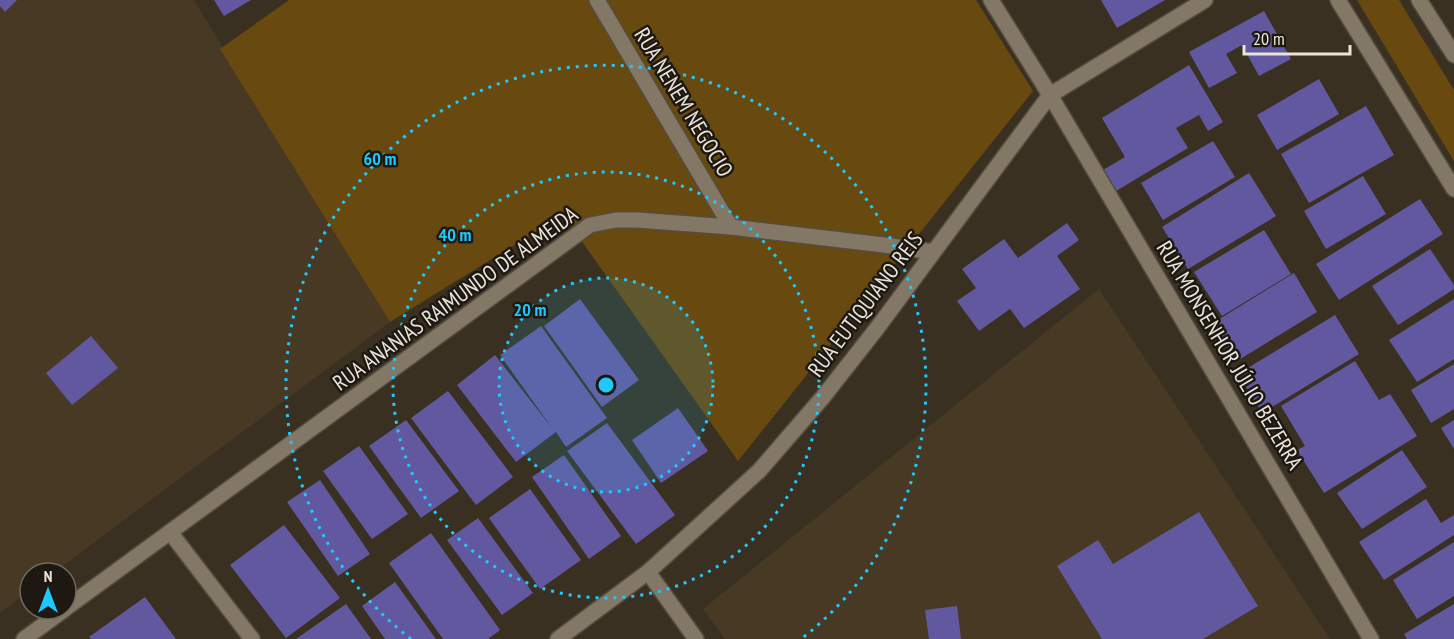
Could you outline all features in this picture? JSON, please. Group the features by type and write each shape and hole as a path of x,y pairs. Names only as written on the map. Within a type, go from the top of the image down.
{"street":[{"name":"RUA NENEM NEGOCIO","path":"597,0 731,227"},
{"name":"RUA MONSENHOR JÚLIO BEZERRA","path":"991,0 1050,95 1371,639"},
{"name":"RUA EUTIQUIANO REIS","path":"558,639 648,572 759,471 823,397 1050,95 1205,0"},
{"path":"1338,0 1454,189"},
{"path":"1419,0 1454,55"},
{"name":"RUA ANANIAS RAIMUNDO DE ALMEIDA","path":"78,599 590,225 616,220 637,220 731,227 884,244 933,252"},
{"path":"170,532 252,639"},
{"path":"648,572 696,639"},
{"name":"RUA ANANIAS RAIMUNDO DE ALMEIDA","path":"24,639 48,621"}],"shaded area":[{"path":"0,0 194,0 390,322 69,561 18,561 18,599 0,613"},
{"path":"289,0 976,0 1033,91 738,461 563,215 390,322 220,49"},
{"path":"1357,0 1399,0 1454,90 1454,161"},
{"path":"1099,289 1330,639 725,639 703,609"}],"building":[{"path":"0,0 17,0 5,12 0,6"},
{"path":"214,0 251,0 224,16"},
{"path":"1101,0 1165,0 1117,28"},
{"path":"1264,11 1291,59 1259,76 1242,45 1226,54 1237,73 1209,88 1189,52"},
{"path":"1189,65 1223,122 1208,131 1199,115 1176,128 1188,148 1116,191 1103,170 1125,157 1102,118"},
{"path":"1319,79 1339,114 1277,150 1257,115"},
{"path":"1366,106 1394,155 1309,203 1281,154"},
{"path":"1213,141 1235,177 1163,220 1141,183"},
{"path":"1249,173 1276,216 1188,269 1162,227"},
{"path":"1363,176 1386,214 1326,249 1304,211"},
{"path":"1420,199 1443,234 1339,300 1316,264"},
{"path":"1067,223 1079,240 1057,256 1080,289 1024,328 1010,309 979,331 957,301 976,288 962,269 1004,239 1018,258"},
{"path":"1264,230 1291,274 1222,316 1194,272"},
{"path":"1430,249 1454,285 1454,289 1398,325 1372,286"},
{"path":"1294,273 1317,312 1237,361 1213,323"},
{"path":"580,299 639,380 602,407 544,326"},
{"path":"1454,299 1454,359 1417,382 1389,340"},
{"path":"1335,315 1359,354 1262,413 1238,374"},
{"path":"541,326 607,418 566,447 556,432 516,462 457,385 495,355 552,428 500,355"},
{"path":"91,336 118,368 72,405 46,373"},
{"path":"1355,361 1379,400 1390,394 1417,436 1324,493 1297,450 1305,446 1281,406"},
{"path":"1454,364 1454,409 1431,423 1411,390"},
{"path":"448,391 513,477 476,505 411,418"},
{"path":"678,408 708,451 661,483 632,440"},
{"path":"406,420 459,491 421,518 369,446"},
{"path":"1454,420 1454,449 1441,428"},
{"path":"607,423 675,515 636,544 567,451"},
{"path":"359,446 408,514 372,539 323,471"},
{"path":"1402,450 1427,487 1362,529 1337,493"},
{"path":"564,455 621,536 589,559 532,477"},
{"path":"320,480 370,554 338,576 287,502"},
{"path":"530,489 581,560 540,589 489,518"},
{"path":"1426,499 1441,523 1454,515 1454,535 1384,580 1359,542"},
{"path":"1199,512 1258,606 1203,639 1102,639 1057,566 1098,540 1113,564"},
{"path":"478,518 533,593 502,615 447,540"},
{"path":"284,525 340,598 286,638 230,565"},
{"path":"431,533 500,630 488,639 443,639 389,563"},
{"path":"1454,542 1454,596 1417,619 1393,580"},
{"path":"395,582 436,639 385,639 362,606"},
{"path":"145,597 176,639 91,639 89,637"},
{"path":"346,604 371,639 296,639"},
{"path":"1454,604 1454,639 1407,639 1404,634"},
{"path":"957,606 961,639 929,639 925,610"}]}
